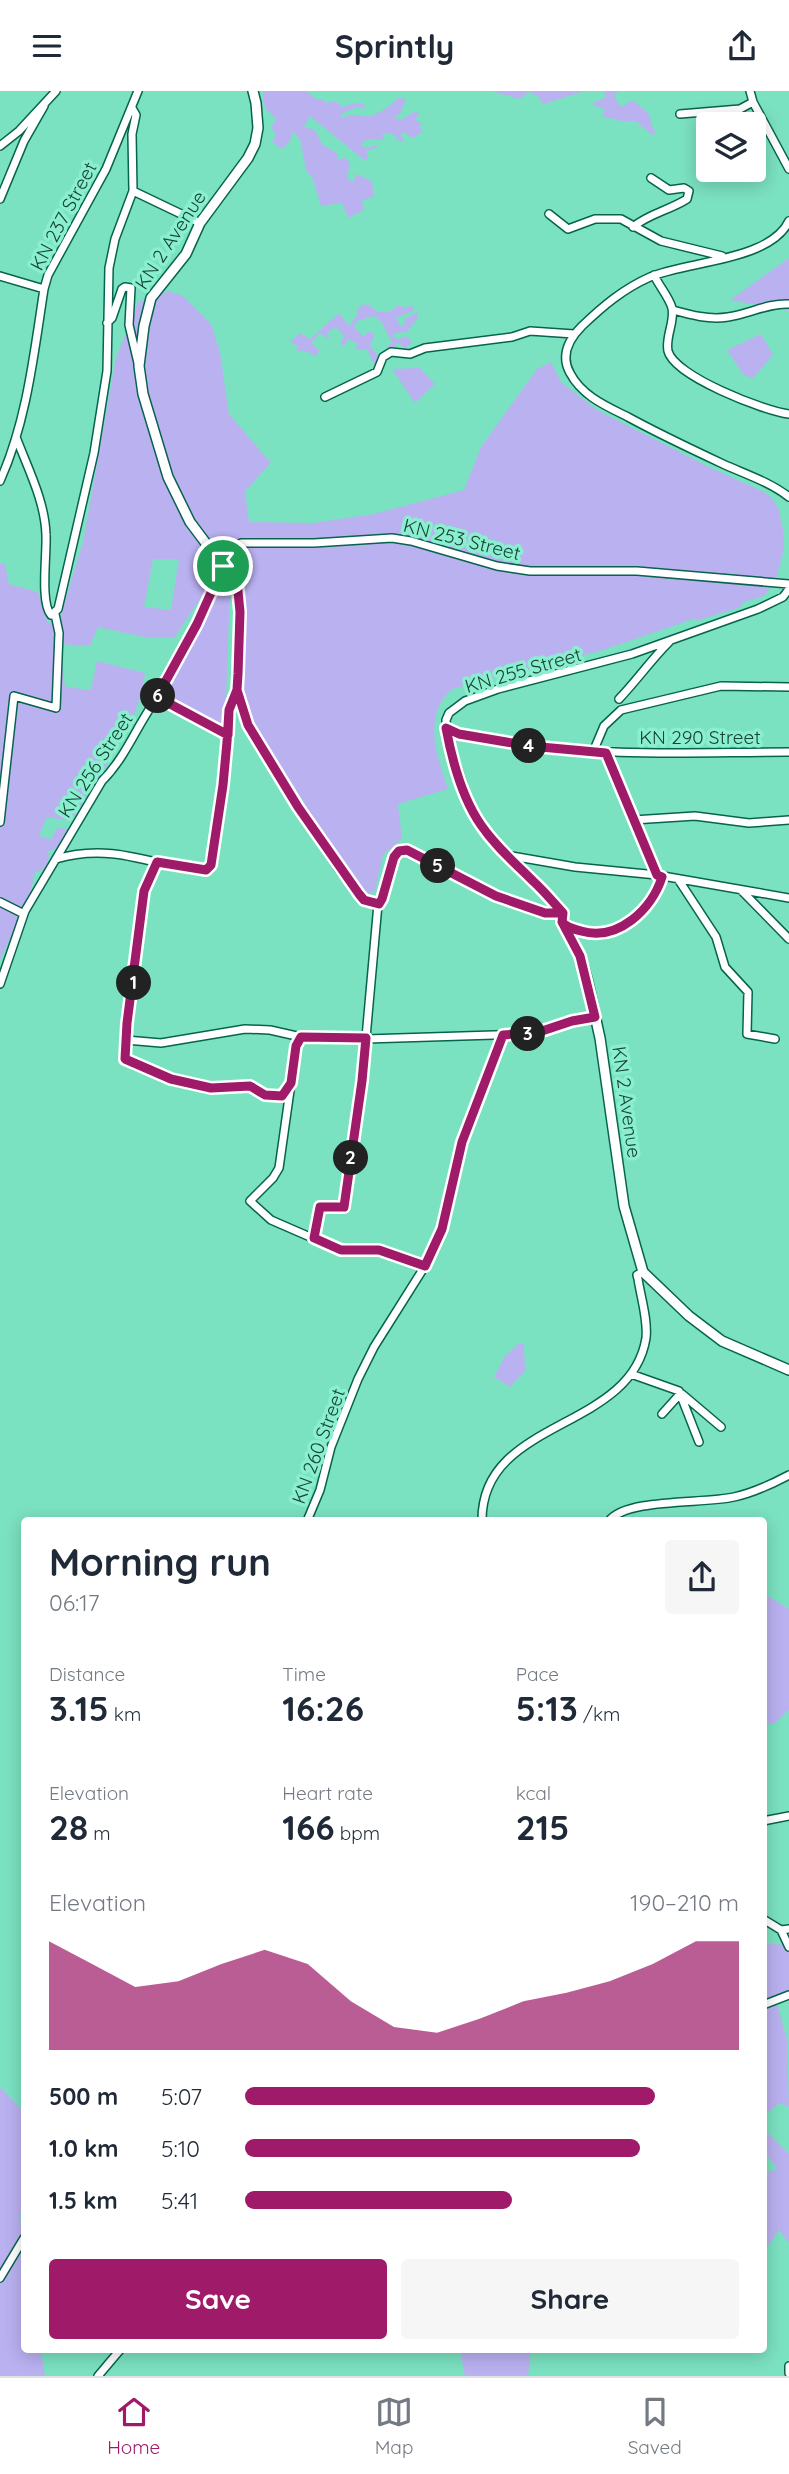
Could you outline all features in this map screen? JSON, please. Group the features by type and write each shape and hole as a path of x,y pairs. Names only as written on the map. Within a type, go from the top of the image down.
{"main road":[{"name":"KN 2 Avenue","path":"253,91 258,128 255,144 248,158 200,223 186,254 151,297 139,366 148,415 168,477 190,522 237,581 237,690 248,725 298,807 359,894 364,900 379,904"},
{"path":"379,904 394,857 399,851 407,850 496,896 545,913 563,913"},
{"name":"KN 2 Avenue","path":"563,913 562,922 580,956 595,1017 624,1206 643,1272 688,1316 722,1341 789,1370"}],"street":[{"path":"0,198 24,141 56,91"},
{"name":"KN 237 Street","path":"0,481 16,437 31,371 44,289 60,251 106,169 138,91"},
{"path":"750,91 789,169"},
{"path":"680,114 740,109 753,101"},
{"path":"0,146 44,106"},
{"path":"0,822 14,696 56,708 59,633 55,614 94,453 107,371 112,254 133,191 132,134 136,115 132,108"},
{"path":"633,227 687,199 688,191 684,188 669,190 651,178"},
{"path":"133,191 200,223"},
{"path":"549,214 568,229 595,219 621,219 661,241 725,257"},
{"path":"789,221 779,236 767,244 654,275 624,289 574,334 565,355 566,366 579,386 603,405 776,487 789,497"},
{"path":"654,275 673,310 667,349 672,359 685,370 737,398 789,414"},
{"path":"0,277 44,289"},
{"path":"107,323 112,318 122,289 131,288 129,325 139,366"},
{"path":"673,310 713,318 789,303"},
{"path":"326,397 377,372 383,357 391,352 411,354 425,348 494,340 530,331 574,334"},
{"path":"16,437 44,515 46,604 48,613 55,614"},
{"name":"KN 253 Street","path":"223,566 232,548 241,543 314,543 392,538 497,566 530,571 637,571 789,586"},
{"name":"KN 256 Street","path":"0,984 24,914 102,781 116,767 157,697 197,624 223,566"},
{"name":"KN 255 Street","path":"446,728 449,713 465,701 498,689 632,654 786,599 789,586"},
{"path":"619,699 672,639"},
{"path":"593,752 604,726 621,710 720,686 789,687"},
{"path":"56,859 79,852 135,856 206,870 209,868 220,807 229,710 237,690"},
{"path":"157,697 228,735"},
{"path":"446,728 471,809 481,825 505,855 563,913"},
{"name":"KN 290 Street","path":"446,728 459,734 530,746 606,753 789,752"},
{"path":"565,926 592,934 603,933 626,924 652,901 659,876 606,753"},
{"path":"633,820 695,815 749,823 789,820"},
{"path":"505,855 575,867 659,876 789,898"},
{"path":"157,862 144,891 125,1059 171,1079 211,1088 250,1086 265,1095 282,1096 291,1083"},
{"path":"678,879 716,937 725,967 748,992 747,1034 775,1039"},
{"path":"740,890 789,939"},
{"path":"0,902 24,914"},
{"path":"314,1238 320,1207 344,1207 362,1081 379,904"},
{"path":"126,1040 161,1043 245,1029 270,1030 301,1037 503,1035 539,1032 595,1017"},
{"name":"KN 260 Street","path":"309,1517 320,1490 331,1447 358,1379 374,1347 425,1266 442,1229 462,1142 503,1035"},
{"path":"301,1037 296,1046 279,1168 250,1201 271,1220 341,1250 379,1250 425,1266"},
{"path":"482,1517 483,1502 490,1485 513,1453 606,1399 631,1374 646,1338 637,1275 643,1272"},
{"path":"631,1374 680,1393 721,1427"},
{"path":"662,1414 680,1393"},
{"path":"680,1393 699,1442"},
{"path":"613,1517 619,1512 650,1505 735,1497 789,1475"},
{"path":"767,1820 789,1816"},
{"path":"767,1921 785,1929 789,1947"},
{"path":"767,2003 789,1994"},
{"path":"0,2278 21,2243"},
{"path":"98,2376 117,2353"},
{"path":"789,2366 789,2373"}],"shaded area":[{"path":"263,91 306,91 325,103 335,101 343,107 354,103 364,104 365,109 357,107 341,114 342,118 351,115 370,116 385,109 398,98 406,99 400,114 394,117 401,120 415,111 419,114 415,120 422,123 419,127 423,131 413,138 403,132 401,135 404,141 400,142 392,133 382,133 384,140 368,139 361,144 364,148 378,147 366,151 368,158 364,160 310,116 304,127 315,130 322,144 338,154 338,159 345,158 350,163 347,178 353,182 356,174 372,181 374,197 362,200 364,210 348,218 342,203 321,206 313,179 306,170 300,138 292,132 290,141 282,149 272,142 276,134 271,128 276,118 265,107"},
{"path":"490,91 585,91 543,104 538,96 528,92 521,99"},
{"path":"604,91 619,91 614,95 619,105 623,106 633,100 649,114 656,133 652,135 636,121 621,121 602,116 605,109 594,106 593,103 606,97"},
{"path":"789,258 789,311 730,300"},
{"path":"169,291 183,296 211,324 220,352 229,414 271,463 245,491 249,522 313,523 374,514 464,490 481,447 537,369 551,362 561,382 597,410 764,492 773,499 779,510 784,535 784,549 776,580 764,596 741,603 741,607 696,621 696,618 603,650 452,689 437,711 435,724 437,750 448,789 398,804 402,839 383,855 375,891 364,895 351,879 246,710 242,693 246,595 228,557 174,638 144,637 98,627 90,646 59,644 65,687 91,690 97,661 145,673 135,713 126,732 71,821 47,817 39,836 51,839 57,828 69,829 58,846 48,851 49,858 45,869 35,872 30,896 0,960 0,564 5,564 9,584 38,592 48,623 60,618 83,542 116,358 138,302","holes":["153,559 179,559 171,610 144,607"]},
{"path":"368,304 377,312 390,312 398,305 406,308 412,305 414,310 396,318 401,327 405,323 404,319 417,312 418,318 407,332 393,333 394,338 406,336 412,342 405,349 399,343 395,345 395,350 388,347 392,342 381,321 374,316 357,321 354,327 363,336 370,331 375,335 370,346 383,361 376,368 367,349 356,350 357,343 348,339 344,346 340,344 344,336 336,327 327,333 330,338 320,333 311,343 319,350 317,356 296,350 298,346 290,342 300,333 310,339 339,313 349,326 357,315 359,306"},
{"path":"761,334 773,355 752,379 743,374 727,350"},
{"path":"420,368 435,384 415,403 392,369"},
{"path":"226,574 230,588 225,730 161,697"},
{"path":"519,1343 524,1343 525,1371 510,1387 494,1377 505,1356"},
{"path":"767,1595 789,1609 789,1710 775,1723 767,1724"},
{"path":"767,1943 786,1945 789,1950 789,1990 767,1998"},
{"path":"776,2000 787,2039 789,2107 779,2103 767,2114 767,2005"},
{"path":"0,2087 21,2109 21,2353 41,2353 45,2376 0,2376"},
{"path":"767,2132 789,2154 789,2243 779,2230 767,2247 767,2173 777,2169 767,2155"},
{"path":"461,2353 531,2353 528,2376 465,2376"}],"route":[{"path":"223,566 197,624 157,697 228,735 229,710 237,690 248,725 286,788 364,900 379,904 394,857 399,851 407,850 496,896 545,913 563,913 562,922 565,926 592,934 603,933 626,924 643,911 652,901 662,877 657,875 606,753 530,746 459,734 446,728 464,791 481,825 505,855 563,913 562,922 580,956 595,1017 539,1032 503,1035 462,1142 446,1217 425,1266 375,1249 341,1250 314,1238 320,1207 344,1207 366,1038 301,1037 296,1046 291,1083 282,1096 265,1095 250,1086 211,1088 171,1079 125,1059 144,891 157,862 206,870 211,865 223,785 228,735 229,710 237,690 240,642 237,581 223,566"}]}
